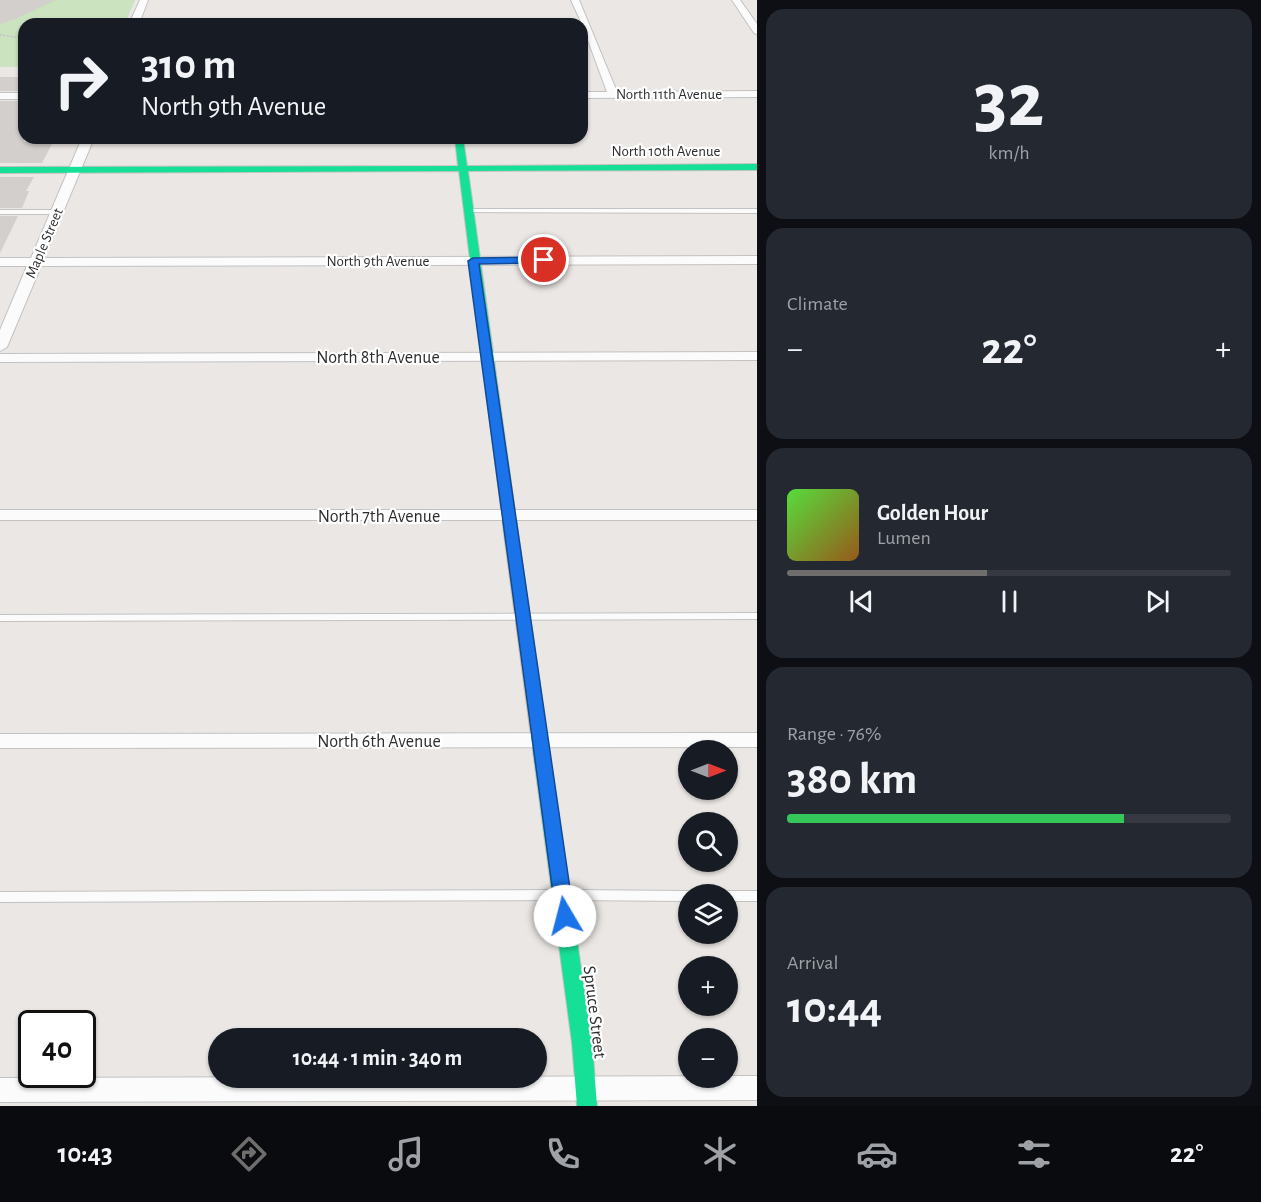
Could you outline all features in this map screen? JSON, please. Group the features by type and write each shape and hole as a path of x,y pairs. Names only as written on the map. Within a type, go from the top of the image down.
{"street":[{"path":"136,18 144,0"},
{"path":"575,0 580,18"},
{"path":"736,0 757,31"},
{"path":"588,40 613,94"},
{"name":"North 11th Avenue","path":"588,94 757,94"},
{"path":"0,96 18,96"},
{"name":"Maple Street","path":"0,347 85,144"},
{"name":"Spruce Street","path":"460,144 486,357 562,895 586,1097"},
{"name":"North 10th Avenue","path":"0,170 757,167"},
{"name":"North 9th Avenue","path":"0,262 757,260"},
{"name":"North 8th Avenue","path":"0,358 757,356"},
{"name":"North 7th Avenue","path":"0,515 757,515"},
{"name":"North 6th Avenue","path":"0,741 757,740"},
{"path":"0,1090 586,1097 757,1088"}],"lane":[{"path":"468,211 757,211"},
{"path":"0,212 57,212"},
{"path":"0,618 757,616"},
{"path":"0,897 678,896"},
{"path":"738,896 757,896"}],"path":[{"path":"0,35 18,37"}],"green space":[{"path":"0,0 135,0 128,18 18,18 18,67 0,67"}],"building":[{"path":"0,0 56,0 16,19 0,24"},
{"path":"0,77 18,77 18,91 0,91"},
{"path":"0,101 18,101 18,144 52,144 42,163 0,163"},
{"path":"0,177 34,177 26,191 29,191 22,208 0,208"},
{"path":"0,216 18,216 0,253"}],"traffic: fast":[{"path":"460,144 512,541"},
{"path":"0,170 757,167"},
{"path":"539,736 582,1043 587,1106"}],"traffic: slow":[{"path":"512,541 539,736"}],"route":[{"path":"544,260 473,261 565,916"}]}
